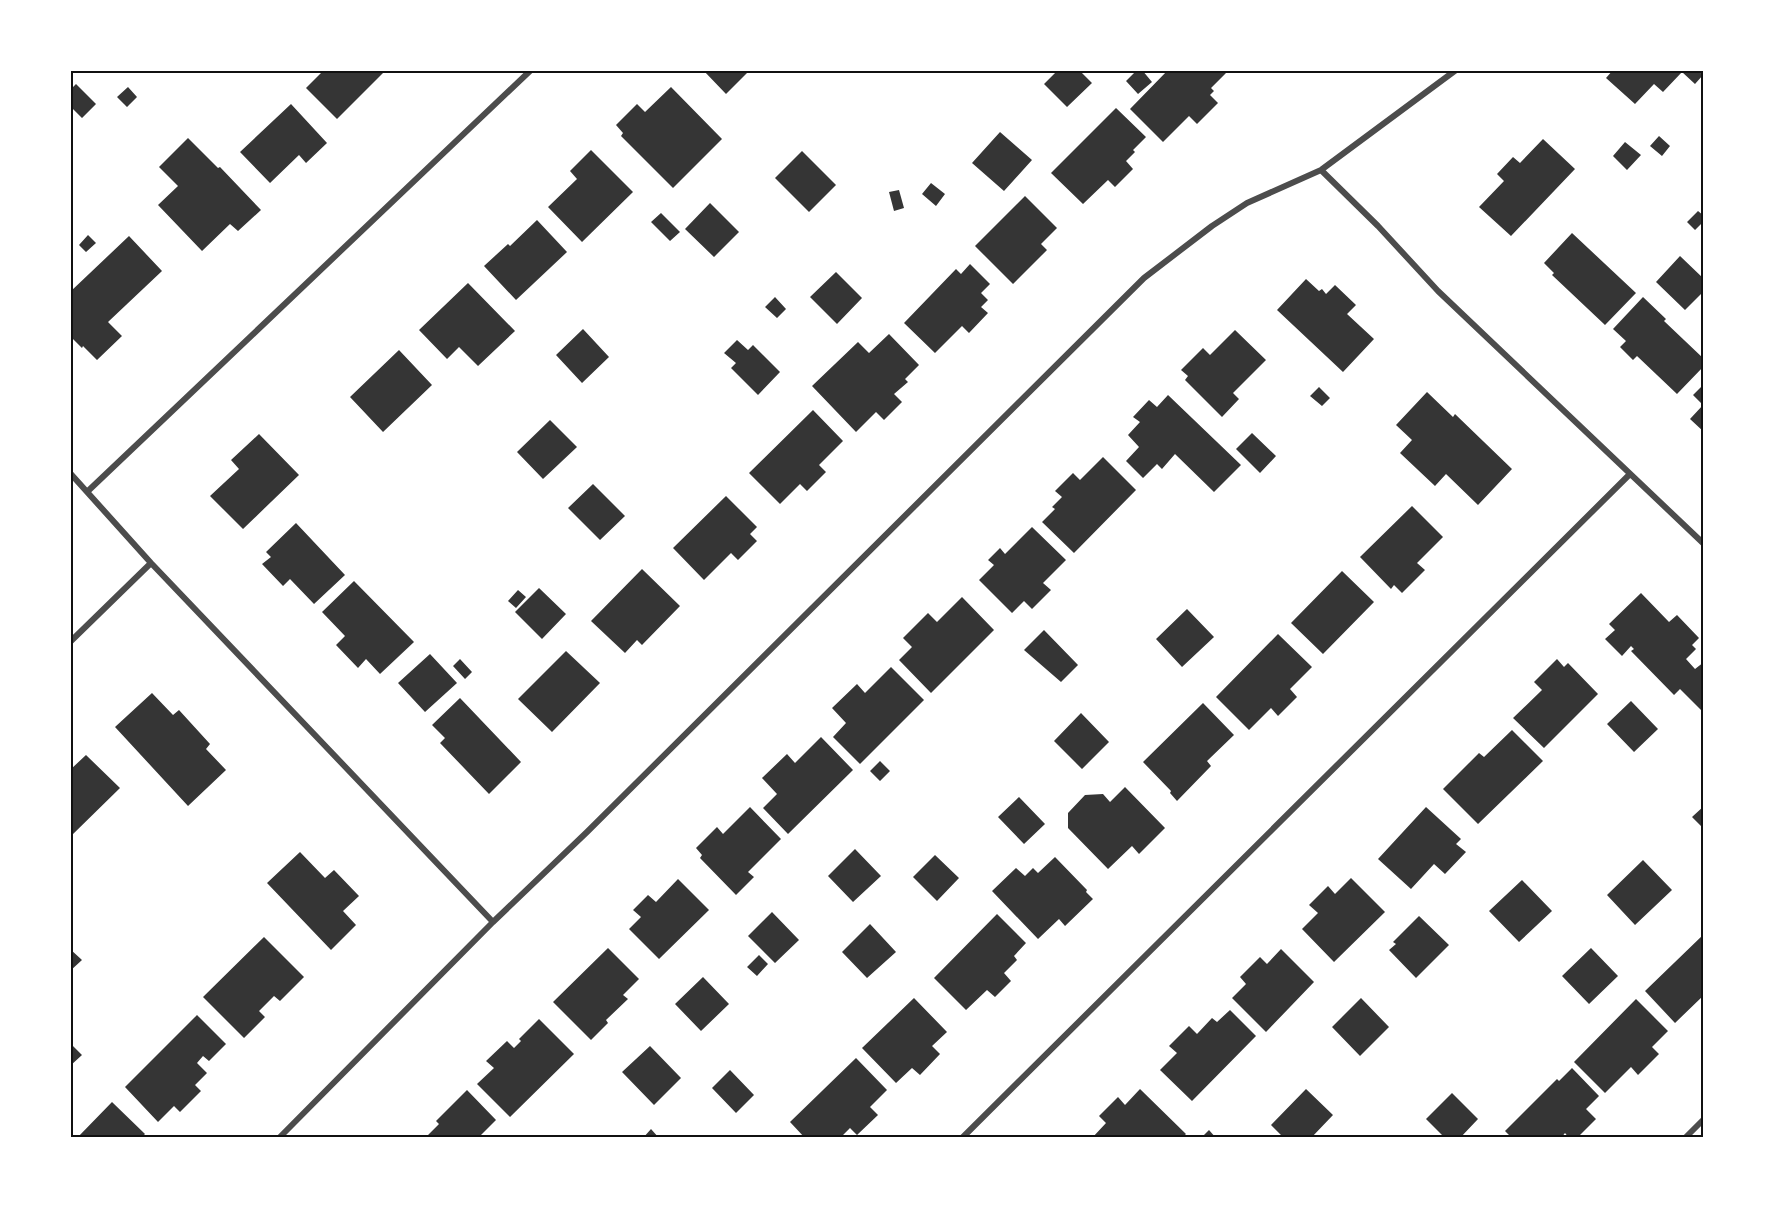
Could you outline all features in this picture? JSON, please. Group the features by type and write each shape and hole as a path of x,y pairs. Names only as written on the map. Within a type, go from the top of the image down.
{"street":[{"path":"88,491 531,70"},
{"path":"279,1137 1144,278 1212,226 1247,203 1321,170 1456,70"},
{"path":"1321,170 1378,226 1438,291 1704,544"},
{"path":"70,473 151,562 493,922"},
{"path":"962,1137 1630,474"},
{"path":"70,642 151,562"},
{"path":"1685,1137 1704,1119"}],"building":[{"path":"324,70 386,70 337,119 306,88"},
{"path":"703,70 750,70 726,94"},
{"path":"1058,70 1079,70 1092,83 1067,107 1044,84"},
{"path":"1137,70 1142,70 1152,82 1138,94 1126,81"},
{"path":"1168,70 1224,70 1226,73 1211,88 1214,91 1210,95 1218,103 1197,124 1189,116 1163,142 1130,109"},
{"path":"1613,70 1697,70 1703,75 1695,84 1682,72 1663,92 1654,84 1635,104 1606,78"},
{"path":"76,84 96,104 82,118 70,106 70,90"},
{"path":"128,87 137,97 127,107 117,97"},
{"path":"671,87 722,139 673,188 621,136 623,133 616,125 637,104 645,112"},
{"path":"291,104 327,143 306,163 299,155 270,183 240,152"},
{"path":"1116,108 1146,137 1126,161 1133,169 1115,187 1108,180 1083,204 1051,173"},
{"path":"1000,132 1032,160 1004,191 972,163"},
{"path":"1659,136 1670,146 1662,156 1650,146"},
{"path":"188,138 218,168 220,167 261,210 238,231 230,224 202,251 158,205 178,186 159,167"},
{"path":"1543,139 1575,169 1511,236 1479,207 1504,181 1497,174 1513,157 1520,163"},
{"path":"1625,142 1641,155 1627,170 1613,156"},
{"path":"591,150 633,192 582,242 548,207 577,179 570,171"},
{"path":"802,151 836,185 809,212 775,178"},
{"path":"931,183 945,194 936,206 922,194"},
{"path":"899,190 904,208 894,211 889,192"},
{"path":"1025,196 1057,228 1041,244 1047,250 1013,284 975,246"},
{"path":"710,203 739,232 714,257 685,229"},
{"path":"1698,211 1704,216 1704,221 1695,230 1687,222"},
{"path":"661,213 680,232 670,241 651,222"},
{"path":"537,220 567,252 516,300 484,266 508,244 510,246"},
{"path":"1572,233 1636,293 1605,325 1552,275 1554,273 1544,263"},
{"path":"88,235 96,243 86,252 79,245"},
{"path":"129,236 162,271 108,322 122,336 97,360 70,336 70,292"},
{"path":"1680,256 1704,279 1704,291 1685,310 1656,282"},
{"path":"970,264 990,284 981,293 988,300 981,307 988,313 969,333 962,326 935,353 904,323 956,269 961,274"},
{"path":"836,272 862,298 837,324 810,297"},
{"path":"1306,279 1326,294 1335,285 1356,305 1347,314 1374,339 1343,372 1277,310"},
{"path":"468,283 515,331 478,366 459,347 447,359 419,330"},
{"path":"775,297 786,309 777,318 765,307"},
{"path":"1643,297 1666,319 1664,321 1704,359 1704,366 1677,394 1637,356 1633,360 1620,347 1626,341 1613,329"},
{"path":"583,329 609,357 582,383 556,355"},
{"path":"1235,330 1266,360 1233,393 1239,399 1222,417 1185,380 1188,376 1181,370 1203,348 1210,355"},
{"path":"889,334 919,365 905,379 908,382 894,394 902,402 884,420 876,412 856,432 812,386 858,342 869,353"},
{"path":"737,340 748,350 753,345 780,372 758,395 731,368 736,363 724,353"},
{"path":"399,350 432,385 383,432 350,397"},
{"path":"1704,384 1704,432 1690,419 1703,405 1693,395"},
{"path":"1319,387 1330,398 1322,406 1310,396"},
{"path":"1427,392 1453,417 1455,414 1512,469 1478,505 1446,474 1435,486 1400,453 1412,440 1396,425"},
{"path":"1168,395 1241,465 1214,492 1175,454 1162,469 1157,464 1143,478 1126,461 1139,447 1128,435 1140,422 1133,417 1149,400 1157,407"},
{"path":"813,410 843,441 819,465 826,472 807,491 800,484 780,504 749,473"},
{"path":"550,420 577,447 543,479 517,452"},
{"path":"1252,433 1276,456 1260,473 1236,449"},
{"path":"259,434 299,475 243,529 210,496 239,469 231,460"},
{"path":"1103,457 1136,490 1074,553 1042,522 1055,509 1052,507 1062,497 1055,491 1073,473 1080,480"},
{"path":"593,484 625,516 600,540 568,508"},
{"path":"726,496 757,527 750,534 757,541 738,560 731,553 704,580 673,548"},
{"path":"1412,506 1443,537 1417,563 1425,570 1402,593 1394,585 1391,589 1360,557"},
{"path":"296,523 345,575 314,604 290,579 283,586 262,564 271,557 266,552"},
{"path":"1032,527 1066,560 1043,583 1051,590 1032,609 1024,601 1012,613 979,580 994,565 988,560 1000,548 1005,554"},
{"path":"642,569 680,606 642,645 637,640 625,653 591,621"},
{"path":"1342,571 1374,602 1323,654 1291,623"},
{"path":"354,581 414,642 380,674 366,659 358,668 336,645 345,636 322,612"},
{"path":"539,588 566,614 542,639 515,612"},
{"path":"518,590 526,597 516,608 508,601"},
{"path":"1641,593 1669,622 1677,615 1699,638 1692,645 1696,649 1686,659 1695,669 1704,662 1704,713 1680,689 1674,695 1631,651 1634,649 1631,646 1622,656 1605,639 1615,630 1609,624"},
{"path":"962,597 994,630 931,693 899,660 912,647 903,638 928,613 937,622"},
{"path":"1187,609 1214,637 1182,667 1156,639"},
{"path":"1044,630 1078,665 1061,682 1024,650"},
{"path":"1278,634 1312,667 1290,689 1297,697 1278,716 1271,708 1249,730 1216,697"},
{"path":"566,651 600,683 552,732 518,699"},
{"path":"430,654 457,683 425,712 398,683"},
{"path":"460,659 472,672 465,679 453,666"},
{"path":"1557,659 1564,667 1568,663 1598,694 1544,748 1513,718 1542,690 1534,682"},
{"path":"891,667 924,700 860,764 833,737 846,723 832,708 857,684 865,693"},
{"path":"152,693 173,715 179,710 210,744 206,749 226,770 188,806 115,727"},
{"path":"460,698 521,762 489,794 440,743 445,738 432,725"},
{"path":"1631,701 1658,729 1634,752 1607,724"},
{"path":"1203,703 1234,735 1207,761 1211,766 1177,801 1170,793 1171,791 1143,762"},
{"path":"1081,713 1109,742 1082,769 1054,741"},
{"path":"1512,730 1543,761 1478,824 1443,789 1479,753 1484,757"},
{"path":"821,737 853,770 788,834 763,808 777,794 762,778 787,754 795,763"},
{"path":"86,755 120,788 70,837 70,770"},
{"path":"880,761 890,771 880,781 870,771"},
{"path":"1125,787 1165,828 1139,854 1132,846 1108,869 1068,828 1068,813 1085,795 1103,794 1110,802"},
{"path":"1019,797 1045,824 1024,844 998,817"},
{"path":"1704,806 1704,829 1692,817"},
{"path":"750,807 781,839 748,872 754,877 736,895 700,858 702,855 696,848 717,827 723,834"},
{"path":"1426,807 1461,839 1456,844 1466,852 1445,874 1434,864 1411,889 1378,859"},
{"path":"855,849 881,876 853,902 828,876"},
{"path":"300,852 325,878 334,870 359,896 343,911 356,925 331,950 267,883"},
{"path":"935,855 959,878 937,901 913,877"},
{"path":"1055,857 1093,899 1065,926 1059,919 1038,939 992,891 1016,868 1025,876 1033,868 1038,873"},
{"path":"1643,860 1672,890 1635,925 1607,895"},
{"path":"1351,878 1385,912 1334,962 1302,929 1318,913 1309,905 1328,886 1335,894"},
{"path":"678,879 709,910 659,959 629,929 641,917 633,910 648,895 656,902"},
{"path":"1522,880 1552,911 1519,942 1489,911"},
{"path":"772,912 799,940 775,963 748,936"},
{"path":"997,914 1026,943 1014,956 1017,960 1004,973 1011,981 995,997 987,990 966,1010 934,978"},
{"path":"1419,916 1449,945 1416,978 1389,950 1396,944 1393,942"},
{"path":"870,924 896,952 867,978 842,952"},
{"path":"1704,934 1704,995 1675,1023 1645,991"},
{"path":"264,937 304,977 280,1001 274,996 259,1011 265,1017 244,1038 203,997"},
{"path":"608,948 639,979 623,995 628,999 606,1020 608,1023 591,1040 553,1002"},
{"path":"1591,948 1618,976 1589,1004 1562,976"},
{"path":"70,949 82,960 70,971"},
{"path":"1281,949 1314,982 1266,1032 1232,998 1246,984 1240,977 1260,957 1267,964"},
{"path":"759,955 768,964 757,976 747,967"},
{"path":"703,977 729,1004 701,1031 675,1004"},
{"path":"914,998 947,1032 932,1046 940,1054 920,1075 912,1068 896,1083 862,1048"},
{"path":"1361,998 1389,1027 1360,1056 1332,1027"},
{"path":"1636,999 1668,1031 1652,1047 1659,1054 1638,1075 1631,1067 1605,1093 1574,1062"},
{"path":"1230,1010 1256,1036 1192,1101 1160,1070 1177,1053 1169,1046 1189,1026 1197,1034 1212,1018 1217,1022"},
{"path":"197,1015 226,1044 209,1061 203,1056 197,1063 207,1073 195,1085 201,1091 180,1112 174,1106 158,1122 125,1087"},
{"path":"539,1019 574,1054 510,1117 477,1084 494,1068 486,1061 507,1041 514,1048 521,1041 519,1039"},
{"path":"70,1043 82,1055 70,1066"},
{"path":"650,1046 681,1078 654,1105 622,1072"},
{"path":"856,1058 887,1090 870,1107 878,1115 857,1135 850,1128 840,1138 805,1138 790,1122"},
{"path":"1572,1068 1599,1096 1586,1109 1596,1119 1577,1138 1569,1138 1565,1133 1561,1138 1512,1138 1505,1131 1557,1079 1559,1081"},
{"path":"730,1070 754,1095 736,1113 712,1088"},
{"path":"1140,1089 1186,1134 1182,1138 1092,1138 1106,1123 1099,1116 1118,1097 1125,1105"},
{"path":"1306,1089 1333,1115 1311,1138 1284,1138 1271,1125"},
{"path":"467,1090 496,1120 478,1138 425,1138 439,1124 436,1121"},
{"path":"1452,1093 1478,1119 1460,1138 1445,1138 1426,1119"},
{"path":"112,1102 145,1134 141,1138 77,1138"},
{"path":"651,1129 659,1138 643,1138"},
{"path":"1209,1130 1216,1138 1201,1138"}]}
